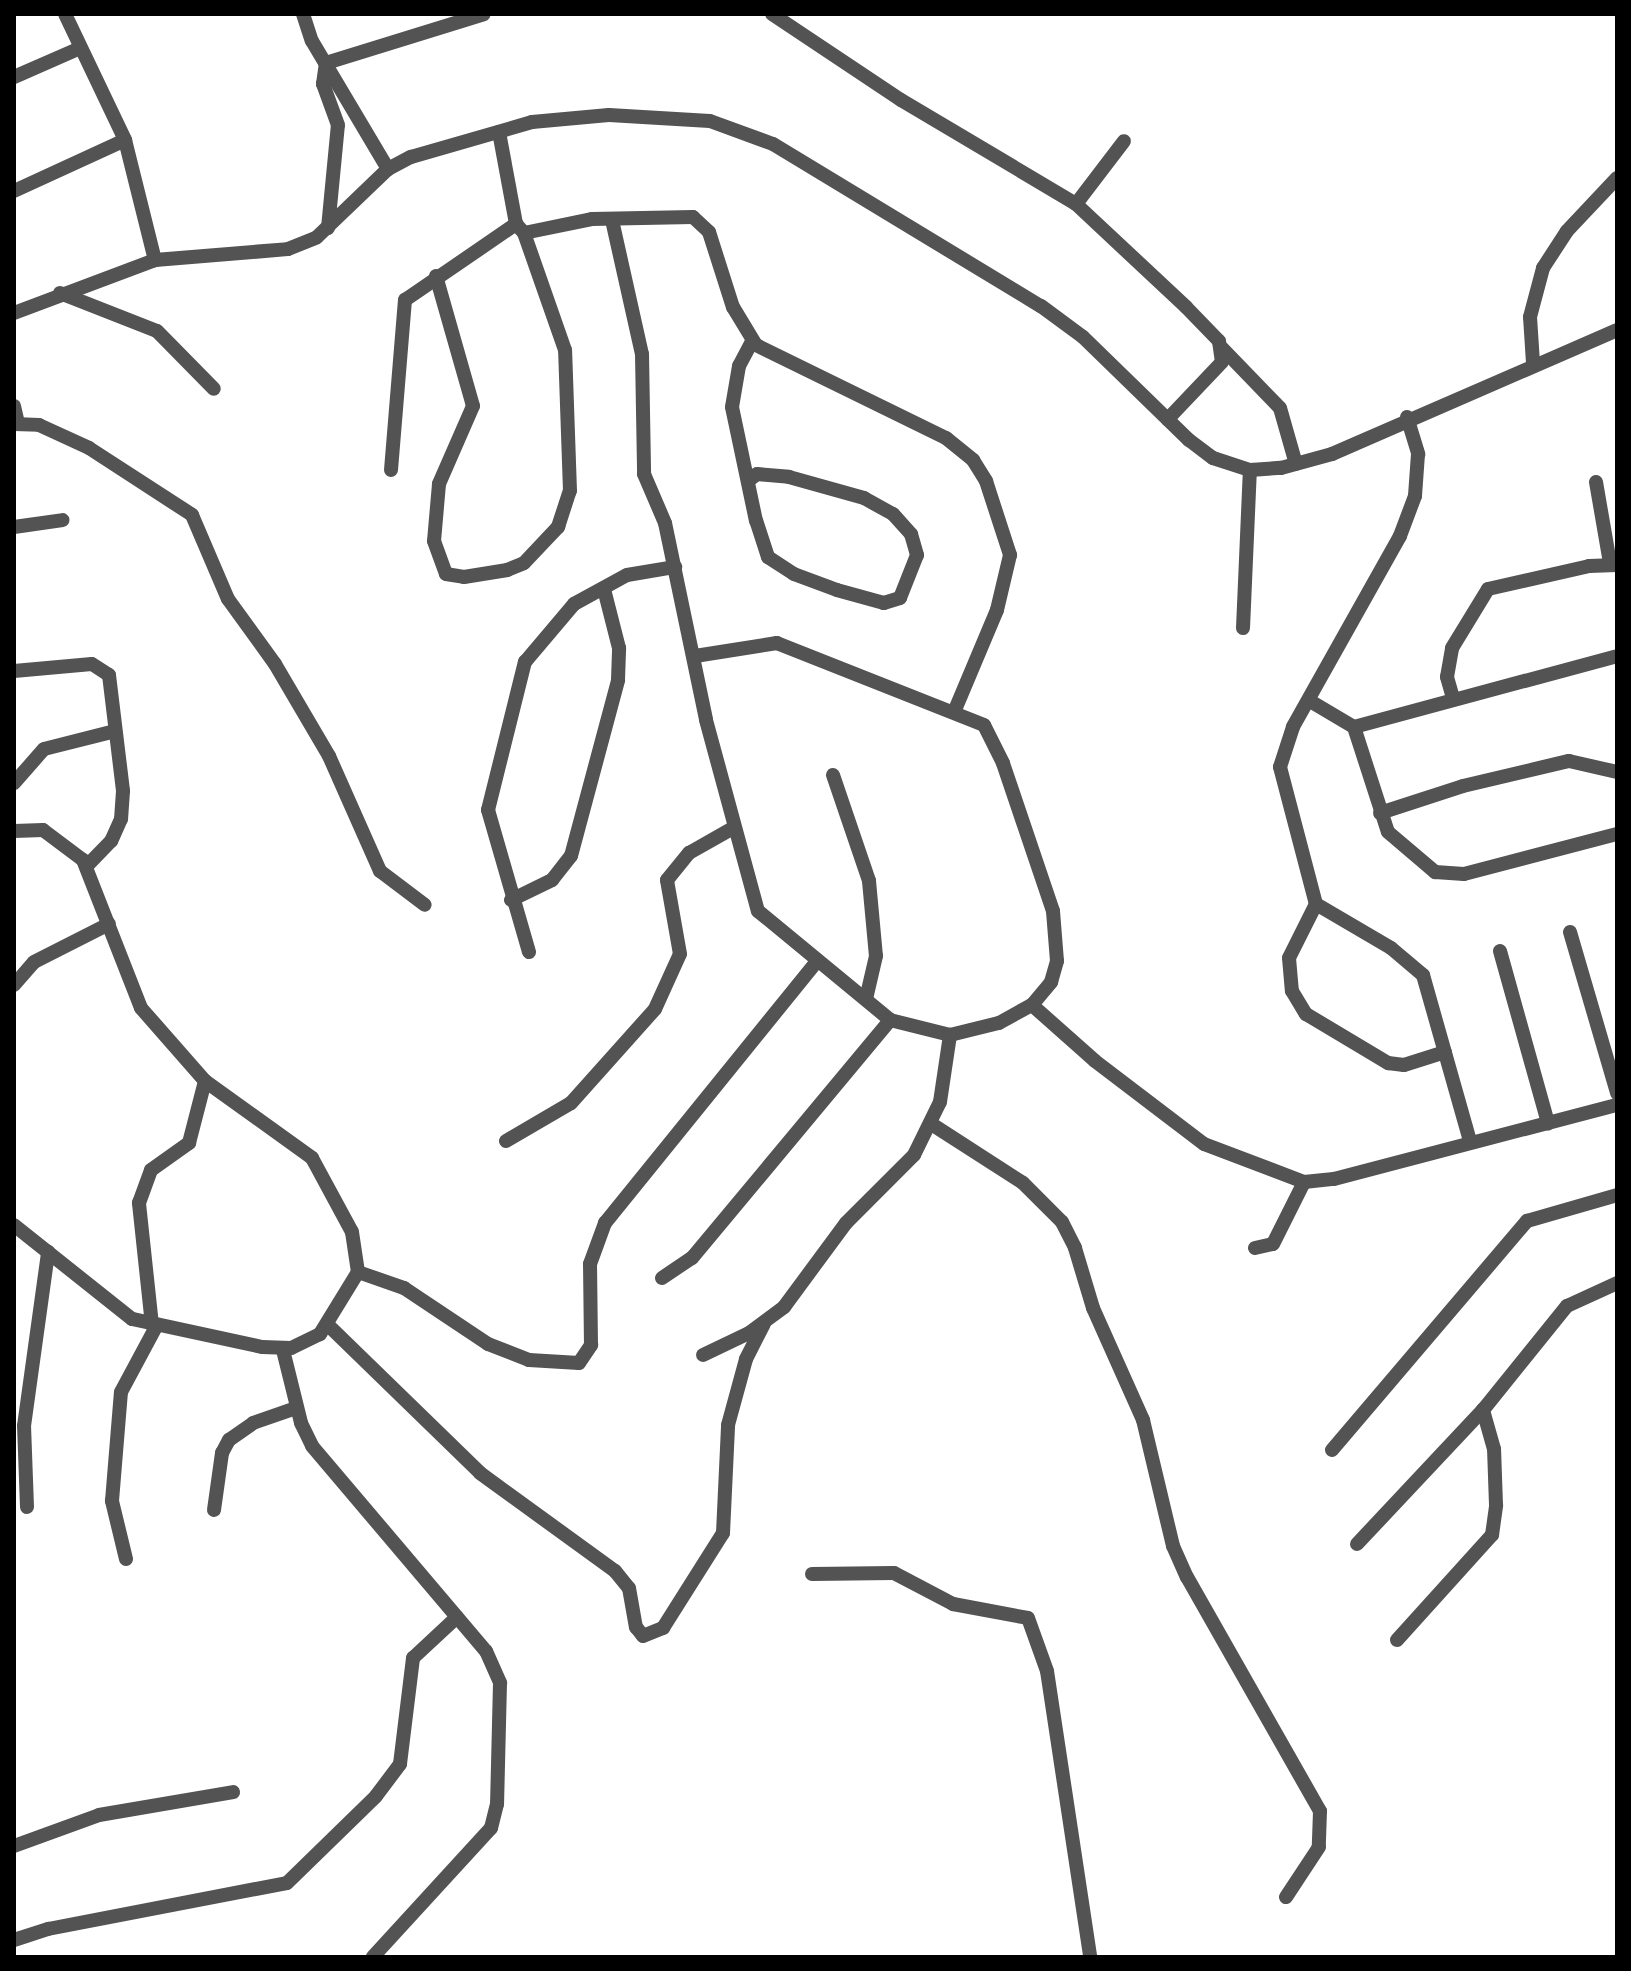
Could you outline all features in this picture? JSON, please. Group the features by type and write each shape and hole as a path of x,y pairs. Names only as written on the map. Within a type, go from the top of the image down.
{"street":[{"path":"65,14 125,140 155,260"},
{"path":"303,14 326,63 388,169"},
{"path":"326,63 484,14"},
{"path":"772,14 901,100 1076,204 1280,408 1296,464"},
{"path":"14,77 80,48"},
{"path":"326,63 323,84 338,125 328,228"},
{"path":"14,313 60,293 155,260 288,249 328,228 388,169 430,150 578,116 688,118 739,128 1041,306 1083,337 1213,458 1250,470 1296,464 1332,454 1407,417 1617,330"},
{"path":"436,276 473,406 439,484 434,541 446,574 464,577 507,570 524,563 558,527 570,491 565,350 520,229 499,132"},
{"path":"14,191 125,140"},
{"path":"1076,204 1124,141"},
{"path":"1533,363 1530,317 1543,268 1567,231 1617,178"},
{"path":"391,470 405,300 436,276 520,229 582,220 687,216 704,224 733,307 752,342 769,355 946,438 973,460 986,481 1010,555 1007,582 955,710"},
{"path":"612,220 642,354 644,474 665,523 733,828 758,911 890,1020 950,1035 999,1023 1032,1005 1051,982 1057,961 1053,911 992,737 984,725 955,710 777,643 695,656"},
{"path":"60,293 157,331 214,389"},
{"path":"748,481 757,474 789,477 864,498 893,514 911,534 917,555 900,598 873,602 811,582 772,560 759,535 732,407 739,366 752,342"},
{"path":"1168,419 1219,368 1222,348"},
{"path":"14,406 16,424 39,425 89,448 192,515 228,599 275,664 329,756 380,871 425,905"},
{"path":"1407,417 1418,454 1415,496 1400,536 1293,727 1280,767 1316,904 1289,958 1292,991 1306,1014 1388,1063 1404,1065 1445,1052"},
{"path":"1243,628 1250,470"},
{"path":"1453,698 1447,677 1452,648 1488,589 1613,564 1596,482"},
{"path":"14,527 63,520"},
{"path":"529,952 511,900 488,810 517,686 530,652 574,604 640,571 675,567"},
{"path":"511,900 552,880 571,856 618,680 619,648 604,589"},
{"path":"1354,727 1617,656"},
{"path":"14,671 100,666 111,682 123,791 120,825 87,866"},
{"path":"1310,701 1354,727 1380,813 1397,842 1444,876 1617,834"},
{"path":"14,783 44,749 115,731"},
{"path":"1380,813 1463,786 1569,761 1617,772"},
{"path":"833,775 869,881 876,956 866,999"},
{"path":"506,1141 571,1103 655,1009 680,954 667,880 689,853 733,828"},
{"path":"14,831 43,830 69,846 87,866 141,1008 205,1081 312,1158 352,1232 358,1272 328,1325 306,1343 283,1350 154,1325 124,1314 14,1225"},
{"path":"1316,904 1419,969 1470,1141"},
{"path":"14,985 34,962 109,924"},
{"path":"1570,932 1617,1093"},
{"path":"1500,951 1548,1123"},
{"path":"358,1272 404,1288 488,1344 529,1360 567,1366 579,1363 591,1345 593,1249 612,1211 817,961"},
{"path":"1032,1005 1095,1061 1204,1144 1304,1182 1334,1179 1617,1105"},
{"path":"662,1278 692,1258 890,1020"},
{"path":"703,1355 764,1324 796,1293 846,1223 914,1155 933,1125 948,1073 950,1035"},
{"path":"126,1559 112,1501 121,1392 154,1325 139,1203 151,1170 189,1143 205,1081"},
{"path":"933,1125 969,1144 1023,1183 1062,1222 1075,1248 1093,1308 1143,1420 1182,1567 1320,1811 1319,1847 1286,1897"},
{"path":"1255,1248 1273,1244 1304,1182"},
{"path":"1332,1450 1527,1221 1617,1195"},
{"path":"27,1507 24,1426 48,1252"},
{"path":"1357,1544 1483,1410 1567,1306 1617,1283"},
{"path":"328,1325 480,1473 615,1571 629,1588 636,1627 643,1636 663,1628 723,1533 728,1425 746,1359 764,1324"},
{"path":"283,1350 296,1408 318,1454 491,1657 500,1683 495,1819 478,1845 373,1957"},
{"path":"214,1510 222,1453 229,1440 253,1423 296,1408"},
{"path":"1397,1640 1492,1535 1494,1449 1483,1410"},
{"path":"812,1574 894,1573 953,1604 1028,1618 1047,1671 1090,1957"},
{"path":"14,1940 48,1929 287,1883 394,1773 406,1741 407,1675 413,1658 457,1617"},
{"path":"14,1846 99,1815 233,1792"}]}
